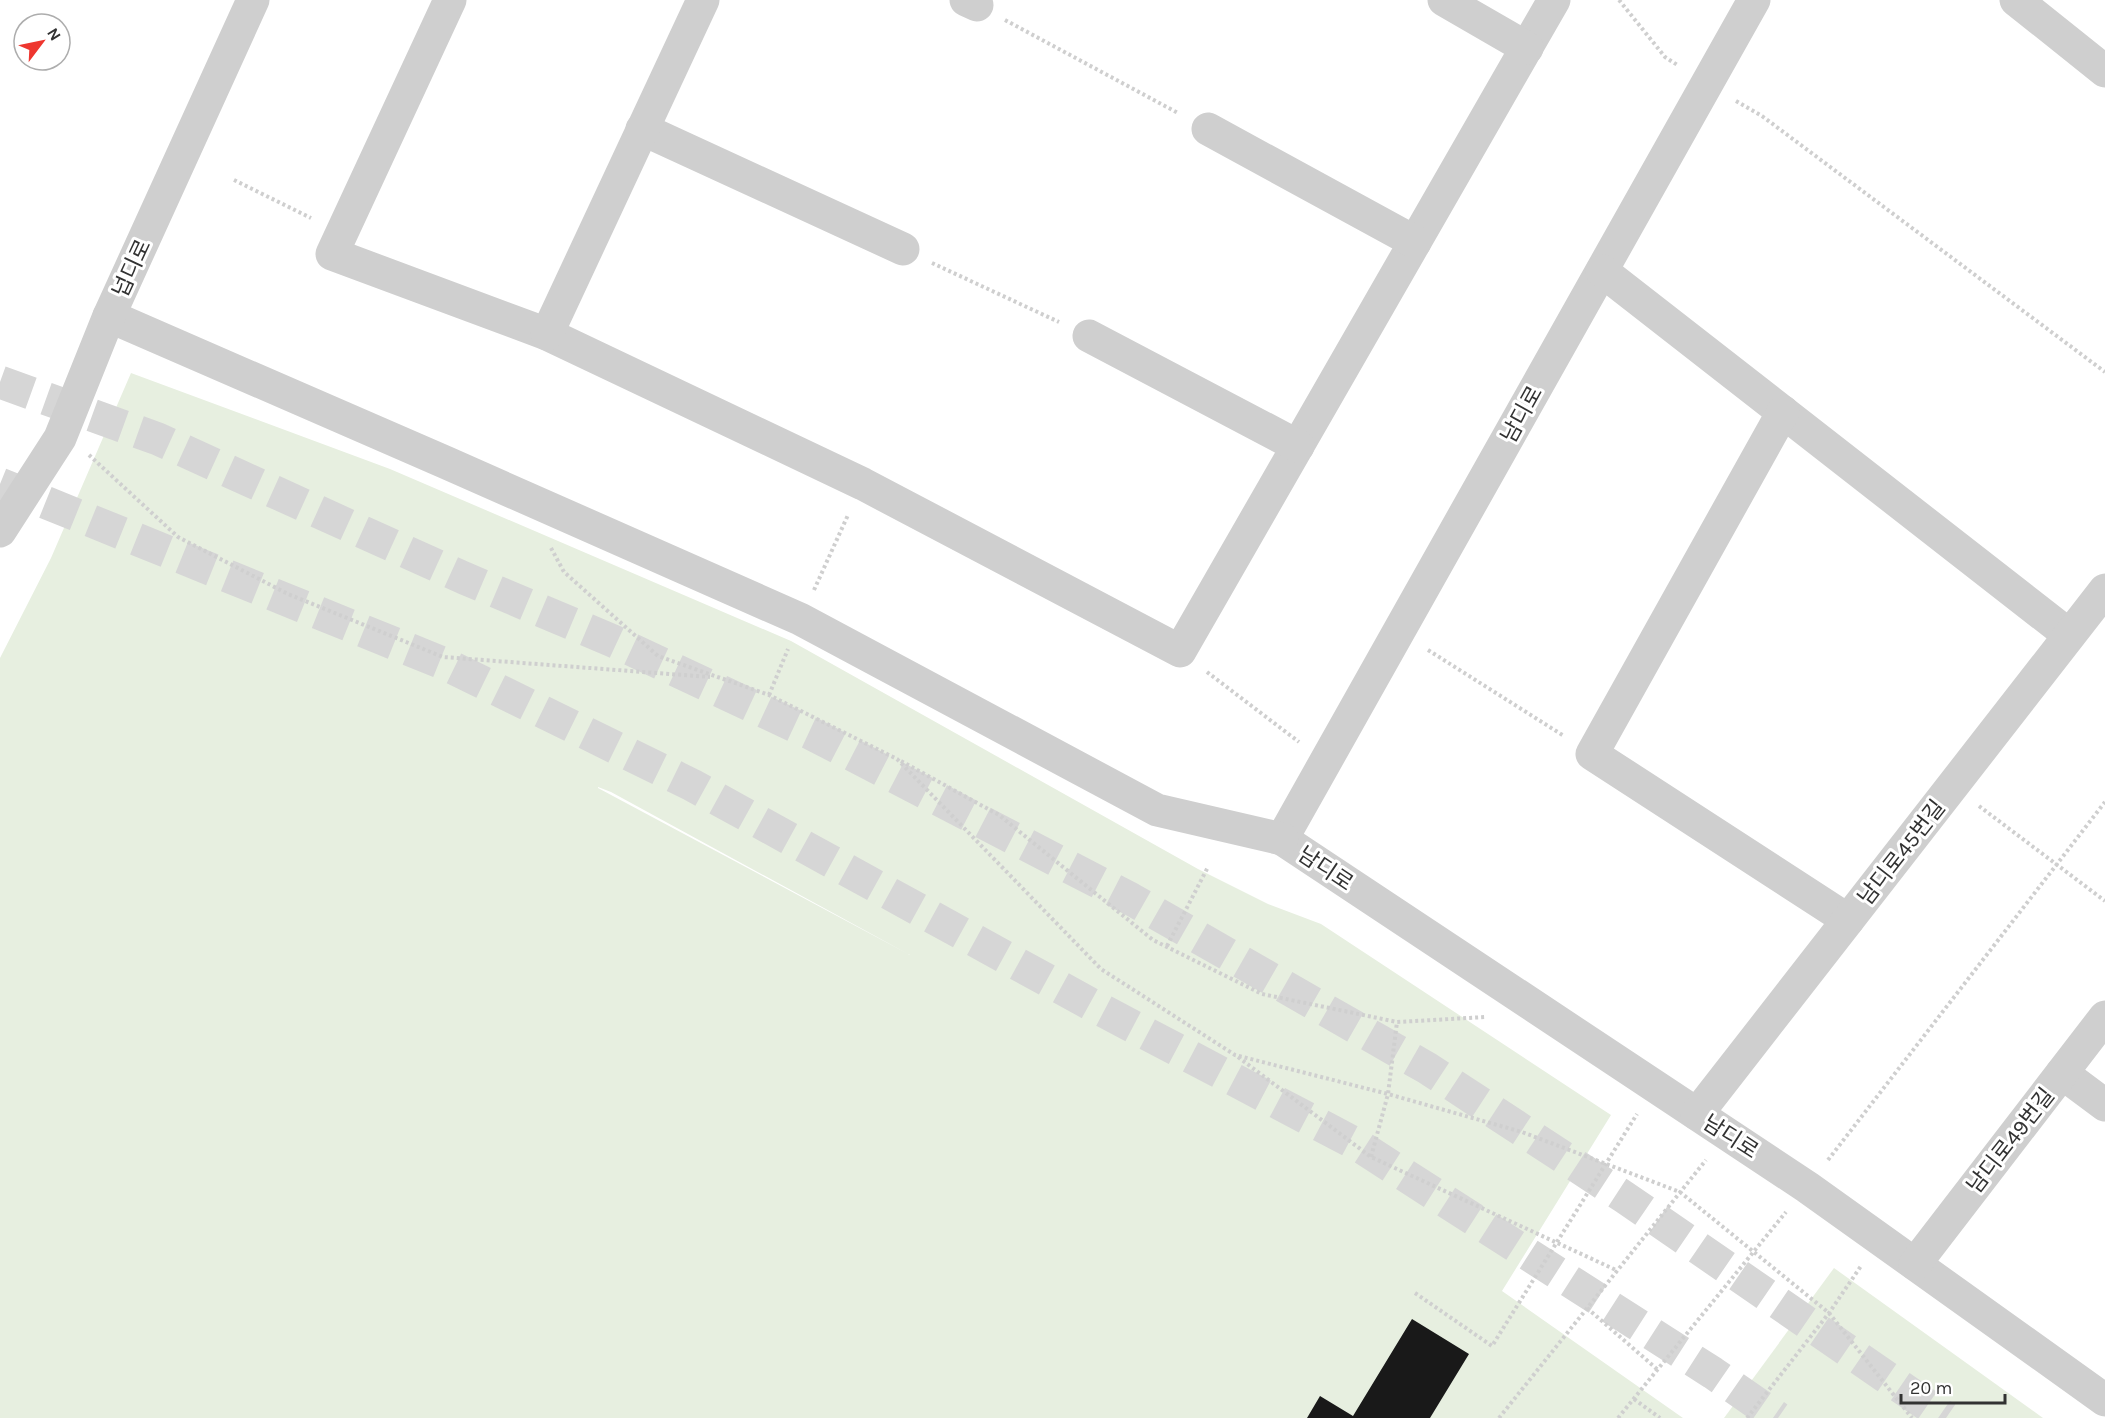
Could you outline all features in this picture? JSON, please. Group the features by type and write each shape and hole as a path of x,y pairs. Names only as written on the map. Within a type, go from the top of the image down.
{"street":[{"name":"넙디로","path":"0,531 60,438 109,316 253,0"},
{"path":"450,0 332,254 547,334 863,484 1180,651 1554,0"},
{"path":"547,334 703,0"},
{"path":"1444,0 1527,48"},
{"name":"남디로","path":"1754,0 1282,839 1807,1187 2105,1400"},
{"path":"2016,0 2105,71"},
{"path":"642,129 903,249"},
{"path":"1208,129 1415,242"},
{"path":"1602,271 2069,635"},
{"path":"109,316 800,619 1157,810 1282,839"},
{"path":"1089,336 1298,446"},
{"path":"1783,412 1592,754 1848,920"},
{"name":"남디로45번길","path":"1697,1114 2105,590"},
{"name":"남디로49번길","path":"1915,1264 2105,1017"},
{"path":"2062,1073 2105,1105"}],"path":[{"path":"1619,0 1665,57 1762,116 2105,372"},
{"path":"971,2 1208,129"},
{"path":"234,180 342,233"},
{"path":"903,249 1089,336"},
{"path":"86,453 178,537 288,594 443,657 717,677"},
{"path":"549,544 564,572 658,656 769,695 897,759 999,815 1153,940 1262,994 1397,1022 1489,1017"},
{"path":"1399,632 1592,754"},
{"path":"1180,651 1326,763"},
{"path":"897,759 1101,969 1235,1055 1371,1157 1616,1270"},
{"path":"1952,786 2105,901"},
{"path":"1618,1418 1807,1187 2105,802"},
{"path":"1167,946 1208,867"},
{"path":"1371,1157 1388,1094 1397,1022"},
{"path":"1235,1055 1388,1094 1522,1132 1680,1192 1829,1313 1912,1418"},
{"path":"1415,1293 1491,1346 1655,1086"},
{"path":"1499,1418 1726,1133"},
{"path":"1747,1418 1829,1313 1879,1238"},
{"path":"1587,1308 1658,1370"},
{"path":"1634,1399 1660,1418"}],"green space":[{"path":"131,373 390,469 791,641 1198,869 1268,904 1321,924 1611,1115 1502,1291 1683,1418 0,1418 0,658 51,558","holes":["598,787 611,792 910,955"]},
{"path":"1834,1268 2043,1418 1724,1418"}],"building":[{"path":"1412,1319 1469,1354 1430,1418 1307,1418 1320,1396 1353,1416"}],"tunnel":[{"path":"0,382 158,439 464,578 613,641 810,733 1131,899 1427,1068 1624,1197 1946,1418"},
{"path":"0,484 445,664 692,785 1094,1006 1358,1145 1713,1373 1778,1418"}]}
